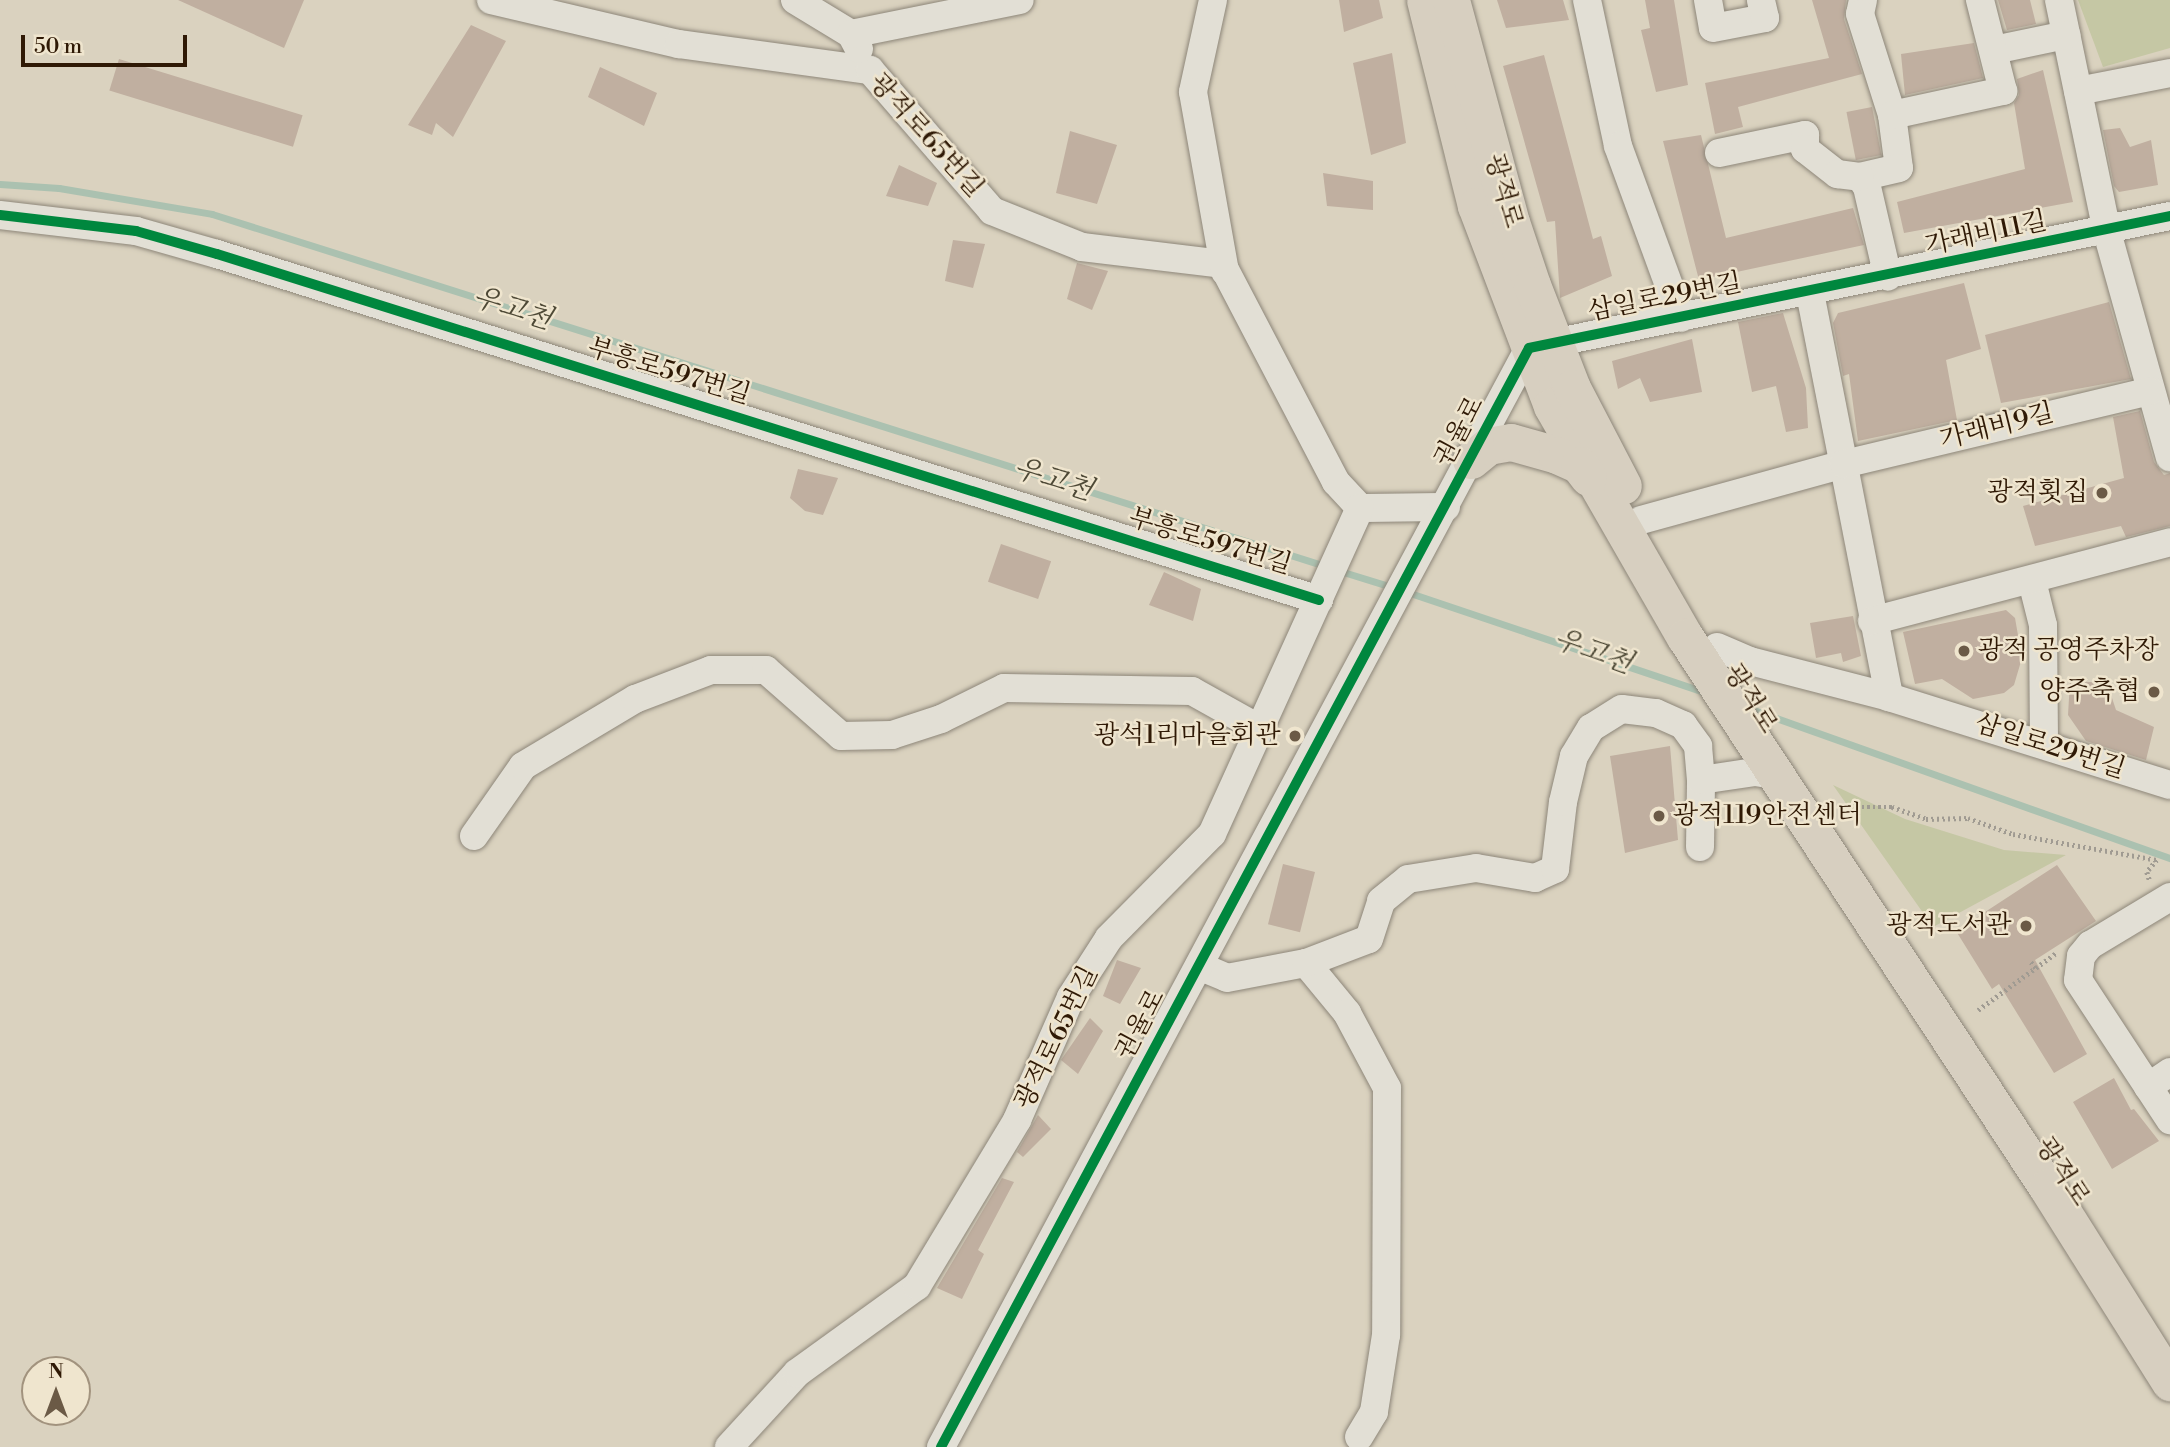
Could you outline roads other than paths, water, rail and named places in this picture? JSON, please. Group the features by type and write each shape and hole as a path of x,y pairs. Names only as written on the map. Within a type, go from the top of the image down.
{"main road":[{"name":"광적로","path":"1425,0 1476,206 1542,345 1572,388 1715,657"},
{"name":"광적로","path":"1451,0 1542,345 1552,406 1596,488 1715,657"},
{"path":"1471,460 1488,446 1500,444 1539,448 1579,465 1596,488"},
{"path":"1715,657 1771,755"},
{"name":"광적로","path":"1771,755 1954,1005 2170,1338"},
{"name":"광적로","path":"1771,755 2170,1382"}],"street":[{"name":"광적로65번길","path":"491,0 679,44 870,69 992,211 1082,247 1222,264 1225,271"},
{"path":"795,0 851,34 870,69"},
{"path":"851,34 1020,0"},
{"path":"1213,0 1204,25 1193,92 1225,271 1336,482 1360,508 1446,507"},
{"name":"삼일로29번길","path":"1587,0 1618,146 1681,318"},
{"path":"1708,0 1713,28 1765,18 1761,0"},
{"path":"1718,153 1805,135 1805,149 1837,174 1860,177 1899,169 1892,115 1860,14 1863,0"},
{"path":"1892,115 2003,91 1980,0"},
{"path":"2059,0 2107,232 2170,457"},
{"path":"1994,50 2066,35"},
{"path":"2078,91 2170,73"},
{"path":"1860,177 1867,187 1888,277"},
{"name":"부흥로597번길","path":"0,215 136,231 217,254 1324,592"},
{"name":"가래비11길","path":"1810,293 2107,232 2170,216"},
{"path":"1810,293 1889,697"},
{"name":"삼일로29번길","path":"1542,345 1810,293"},
{"name":"권율로","path":"941,1447 1381,625 1471,460 1542,345"},
{"name":"가래비9길","path":"1844,464 2150,390"},
{"path":"1641,520 1844,464"},
{"name":"광적로65번길","path":"729,1447 797,1373 917,1286 1017,1119 1070,997 1109,938 1212,834 1360,508"},
{"path":"1872,621 2032,581 2170,542"},
{"path":"2032,581 2043,625 2044,744"},
{"name":"삼일로29번길","path":"1715,657 1750,662 1889,697 2170,785"},
{"path":"474,836 523,765 635,699 711,670 766,670 841,736 892,735 941,719 1004,688 1192,691 1260,729"},
{"path":"1199,965 1227,978 1307,963 1370,939 1381,901 1408,879 1476,869 1535,878 1555,869 1563,802 1574,756 1591,728 1622,709 1656,713 1683,725 1698,746 1701,780 1700,848"},
{"path":"1701,780 1755,772 1771,755"},
{"path":"2160,889 2090,944 2081,956 2078,980 2159,1080 2170,1120"},
{"path":"1307,963 1347,1013 1387,1088 1386,1335 1374,1412 1359,1437"}],"waterway":[{"name":"우고천","path":"0,184 59,188 212,214 1325,566"},
{"name":"우고천","path":"1340,571 1395,588"},
{"name":"우고천","path":"1407,592 1704,692"},
{"name":"우고천","path":"1748,708 2170,858"}],"place":[{"name":"광적횟집","path":"2102,493"},
{"name":"광적 공영주차장","path":"1964,651"},
{"name":"양주축협","path":"2154,692"},
{"name":"광석1리마을회관","path":"1295,736"},
{"name":"광적119안전센터","path":"1659,816"},
{"name":"광적도서관","path":"2026,926"}]}
